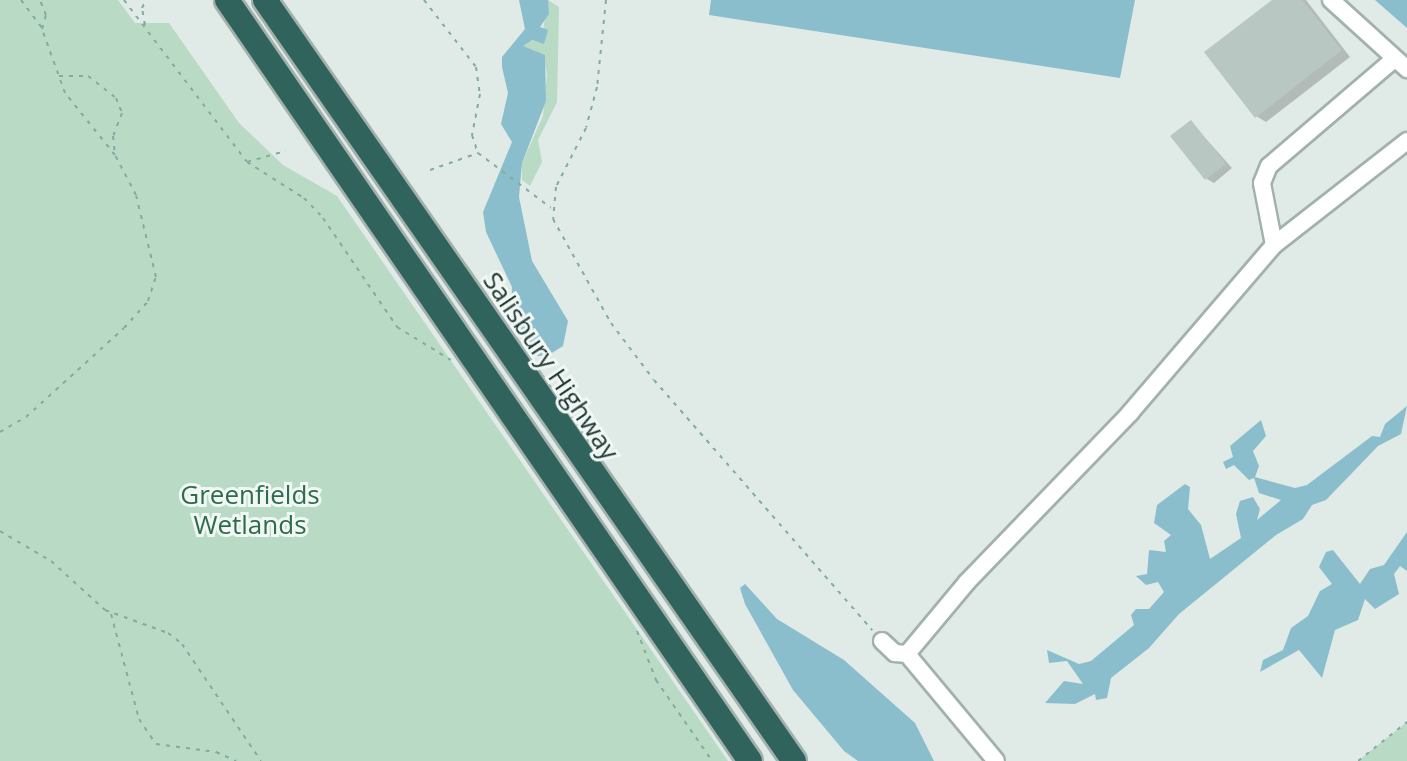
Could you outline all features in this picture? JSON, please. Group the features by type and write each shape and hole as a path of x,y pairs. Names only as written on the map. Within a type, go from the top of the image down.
{"highway":[{"path":"227,0 750,761"},
{"name":"Salisbury Highway","path":"265,0 794,761"}],"street":[{"path":"1274,245 1262,183 1269,166 1400,65 1331,0"},
{"path":"907,654 967,582 1130,413 1274,245 1407,141"},
{"path":"882,641 895,653 907,654 996,761"}],"path":[{"path":"0,432 26,417 124,328 155,289 136,195 115,155 65,93 42,29 21,0"},
{"path":"40,0 46,15 42,29"},
{"path":"124,0 247,162 304,198 323,218 397,327 458,364"},
{"path":"146,0 142,8 147,30"},
{"path":"424,0 476,67 480,94 472,135 478,153 491,166 530,188 552,208 592,292 646,368 882,641"},
{"path":"552,208 556,187 586,128 606,0"},
{"path":"58,76 88,76 116,98 122,113 113,136 115,155"},
{"path":"247,162 285,151"},
{"path":"430,170 478,153"},
{"path":"0,531 51,561 110,613 168,633 193,655 220,707 252,741 261,761"},
{"path":"110,613 139,719 156,744 216,752 236,761"},
{"path":"633,619 656,680 712,761"},
{"path":"1358,761 1407,722"}],"green space":[{"name":"Greenfields Wetlands","path":"0,0 118,0 135,23 169,23 239,123 283,165 337,196 728,761 0,761"},
{"path":"548,0 559,7 557,102 538,140 542,162 530,186 522,180 522,163 543,116 547,75 544,55 522,46 531,40 541,43"},
{"path":"1407,722 1407,761 1358,761"}],"water":[{"path":"519,0 548,0 549,14 540,27 548,30 544,44 532,40 523,46 545,55 546,101 522,163 519,197 532,261 568,321 563,346 547,356 537,356 511,322 512,287 486,232 483,212 512,142 501,124 508,93 502,57 525,29"},
{"path":"711,0 1135,0 1120,78 709,15"},
{"path":"1375,0 1407,0 1407,28"},
{"path":"1407,406 1401,434 1378,446 1326,500 1312,505 1303,519 1276,535 1179,614 1149,648 1111,678 1107,698 1096,700 1095,694 1075,704 1045,703 1064,681 1083,684 1067,661 1049,663 1047,650 1079,664 1091,661 1134,625 1131,615 1136,609 1149,609 1164,592 1158,582 1146,585 1136,576 1147,574 1149,550 1166,552 1164,541 1171,535 1154,523 1157,505 1185,484 1190,487 1188,509 1201,525 1210,559 1241,538 1236,514 1240,501 1253,497 1260,509 1257,520 1281,500 1259,493 1254,478 1249,480 1234,465 1226,469 1223,462 1233,457 1230,446 1261,420 1266,436 1253,451 1259,466 1255,477 1295,488 1307,485 1372,436 1380,437 1385,424"},
{"path":"1407,532 1407,571 1400,566 1394,574 1399,594 1375,609 1365,599 1358,620 1335,630 1322,678 1299,650 1260,672 1263,660 1283,650 1291,628 1308,616 1320,591 1332,584 1319,567 1326,552 1333,550 1360,584 1370,569 1384,565"},
{"path":"745,584 777,619 844,660 915,723 934,761 858,761 844,751 793,690 745,604 740,588"}],"building":[{"path":"1272,0 1302,0 1342,50 1255,118 1204,52"},
{"path":"1191,120 1226,164 1205,180 1170,136"}]}
